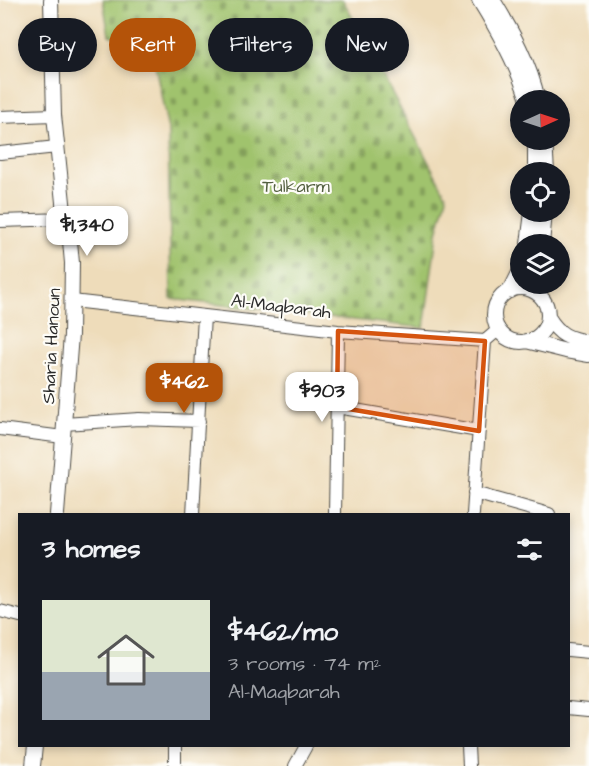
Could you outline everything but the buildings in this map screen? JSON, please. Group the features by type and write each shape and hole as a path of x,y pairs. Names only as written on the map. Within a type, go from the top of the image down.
{"street":[{"name":"Sharia Hanoun","path":"51,0 54,115 71,248 72,301 71,344 57,513"},
{"path":"488,1 524,90"},
{"path":"488,1 504,18 522,53 536,90"},
{"path":"0,117 54,115"},
{"path":"0,153 57,147"},
{"path":"0,222 66,219"},
{"path":"510,291 499,300 494,317 499,329 509,339 518,342 534,338 541,333 548,317"},
{"path":"542,294 548,317 555,328 579,341 589,342"},
{"name":"Al-Maqbarah","path":"72,301 339,331 485,341"},
{"path":"193,513 204,316"},
{"path":"473,513 485,341 499,329"},
{"path":"335,513 339,331"},
{"path":"526,341 589,355"},
{"path":"337,407 479,431"},
{"path":"0,429 64,430 139,419 199,421"},
{"path":"474,493 545,513"},
{"path":"0,611 18,616"},
{"path":"570,650 589,652"},
{"path":"570,708 589,711"},
{"path":"33,766 35,747"},
{"path":"175,766 176,747"},
{"path":"295,766 305,747"},
{"path":"468,747 470,766"}],"highlighted area":[{"path":"338,331 485,341 479,431 337,407"}],"green space":[{"name":"Tulkarm","path":"103,0 343,0 353,18 325,18 325,72 381,72 447,197 437,233 424,328 171,299 168,130 157,72 196,72 196,18 109,18 109,35"}]}
